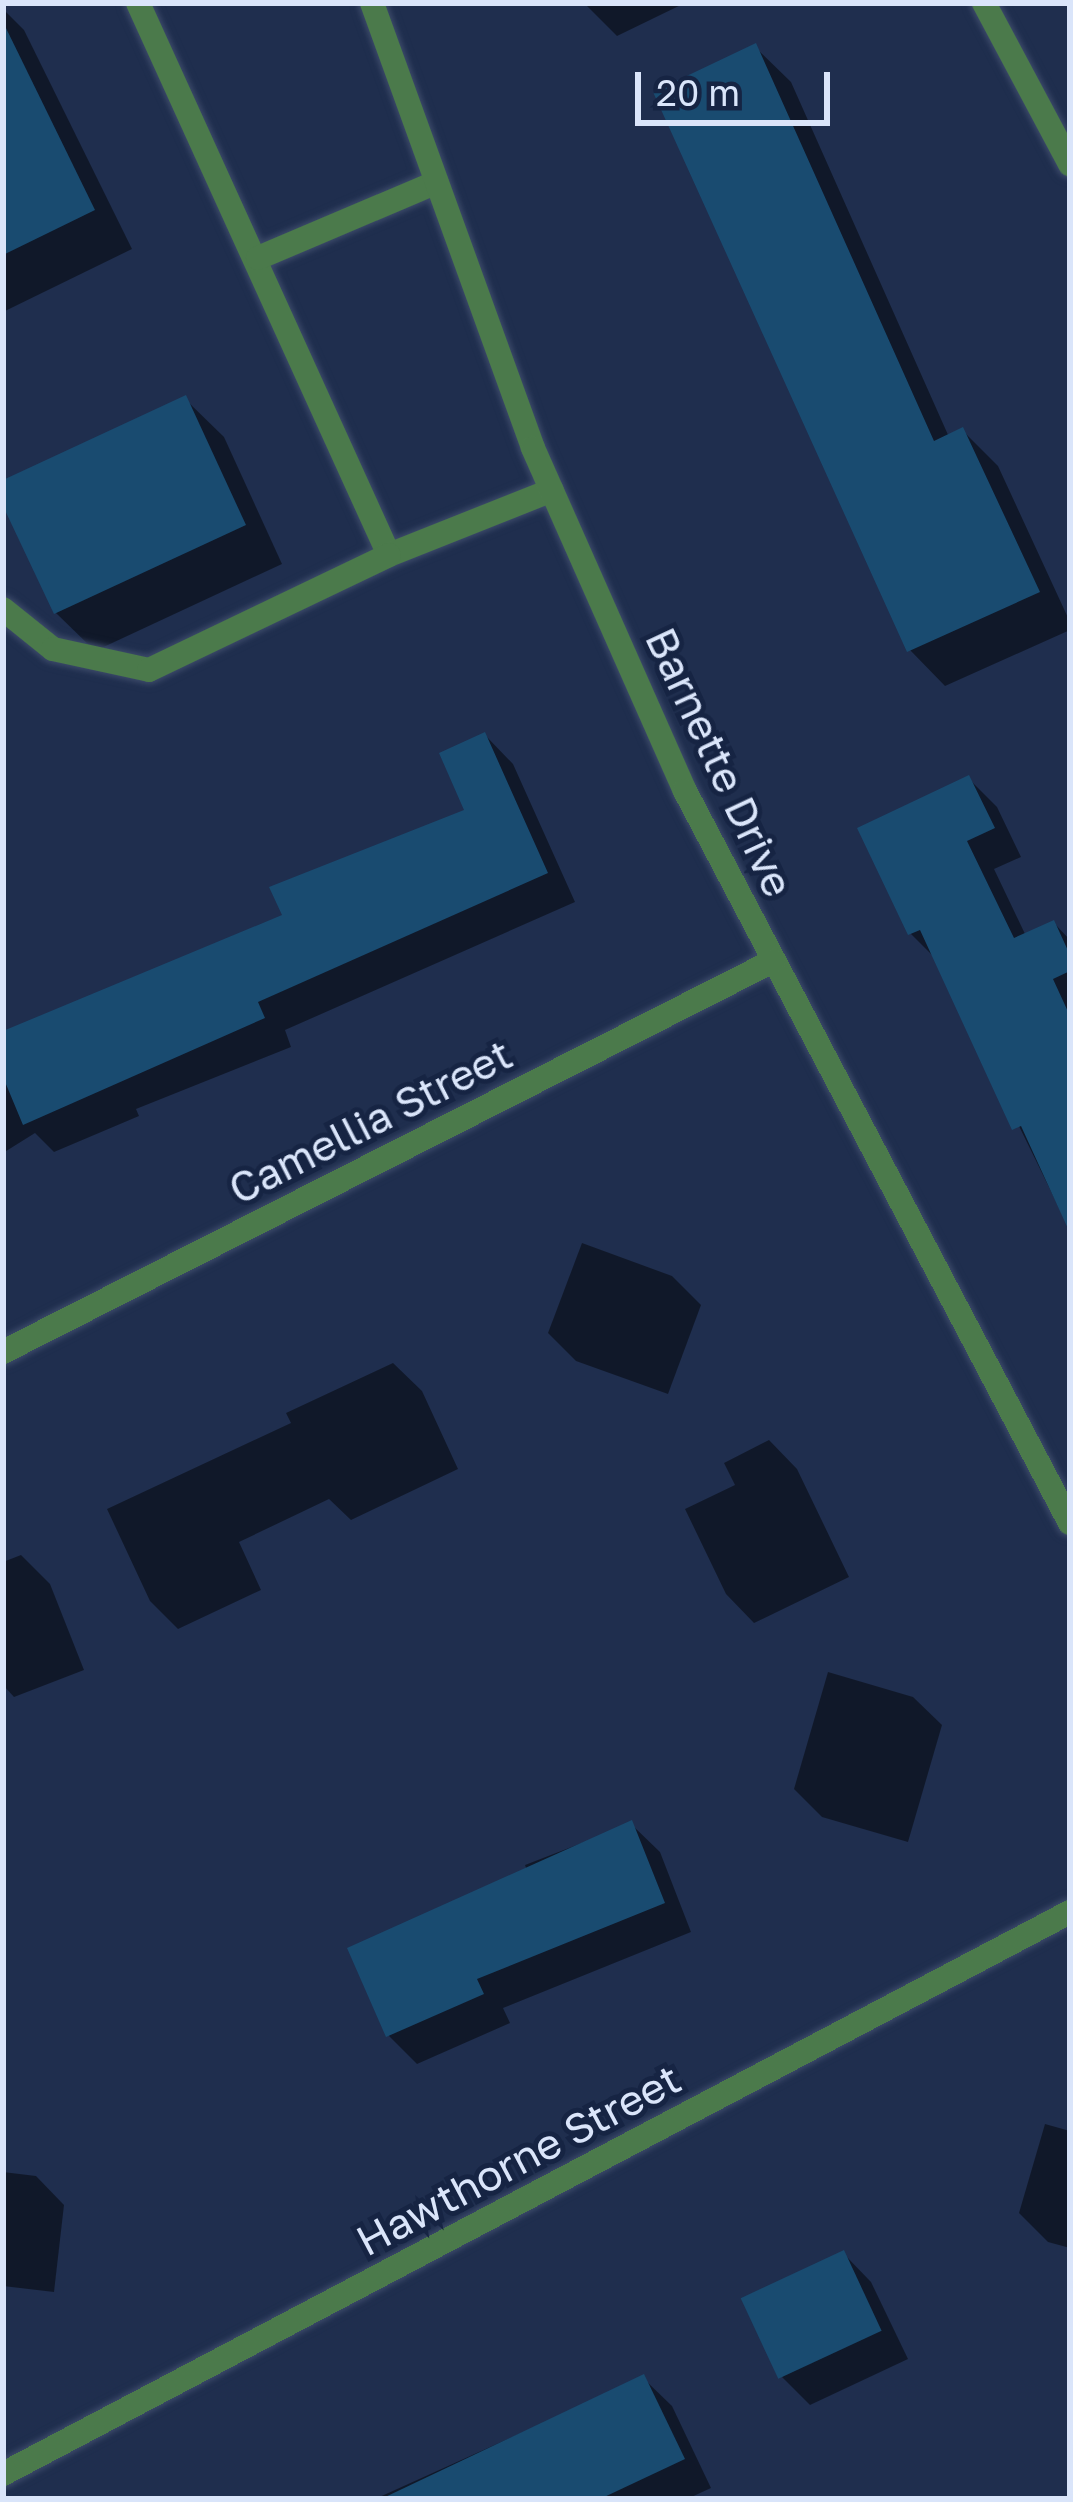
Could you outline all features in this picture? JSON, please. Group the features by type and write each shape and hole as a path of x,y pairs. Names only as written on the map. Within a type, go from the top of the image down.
{"street":[{"path":"138,3 258,258 389,555"},
{"name":"Barnette Drive","path":"372,3 553,490 685,791 1070,1523"},
{"path":"985,3 1070,164"},
{"path":"258,258 437,182"},
{"path":"3,609 53,649 149,670 389,555 553,490"},
{"name":"Camellia Street","path":"3,1352 773,961"},
{"name":"Hawthorne Street","path":"3,2474 1070,1912"}],"building":[{"path":"3,22 95,210 3,255"},
{"path":"756,43 934,441 963,427 1040,592 907,652 653,92"},
{"path":"186,395 246,525 54,614 3,506 3,480"},
{"path":"485,732 548,873 258,1002 265,1018 23,1125 3,1077 3,1031 282,915 269,887 464,810 439,753"},
{"path":"969,775 995,828 967,841 1014,938 1054,920 1070,955 1070,971 1053,979 1070,1016 1070,1233 1021,1126 1012,1130 920,930 908,935 857,828"},
{"path":"632,1820 665,1903 477,1979 484,1994 386,2037 347,1948"},
{"path":"844,2250 882,2331 778,2379 741,2298"},
{"path":"644,2374 685,2459 600,2499 381,2499"}]}
